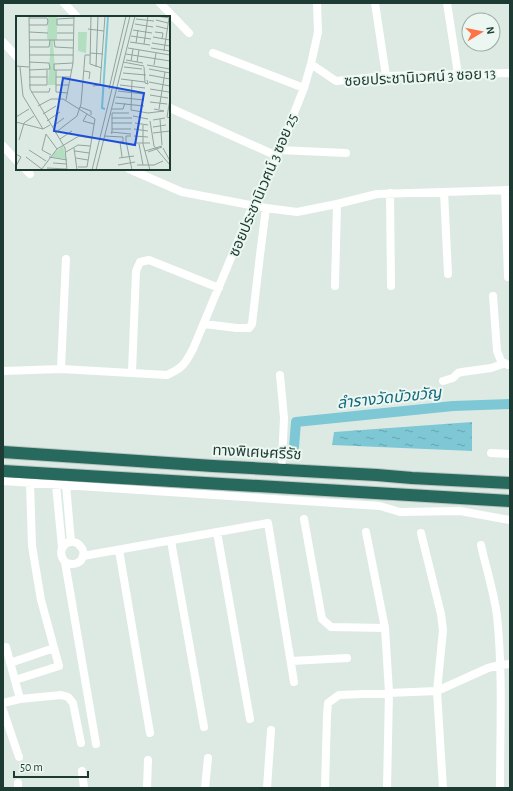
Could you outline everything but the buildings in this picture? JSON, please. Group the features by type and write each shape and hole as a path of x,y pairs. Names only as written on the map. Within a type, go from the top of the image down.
{"highway":[{"name":"ทางพิเศษศรีรัช","path":"3,452 510,483"},
{"path":"3,471 510,501"}],"street":[{"path":"64,3 76,16"},
{"path":"160,3 189,33"},
{"name":"ซอยประชานิเวศน์ 3 ซอย 25","path":"132,372 167,375 179,370 187,362 253,205 278,153 304,88 318,32 317,3"},
{"path":"375,3 386,76"},
{"path":"447,3 458,74"},
{"path":"3,42 16,56"},
{"path":"213,53 304,88"},
{"name":"ซอยประชานิเวศน์ 3 ซอย 13","path":"311,64 336,81 386,76 510,73"},
{"path":"170,108 278,153 346,153"},
{"path":"3,146 16,160"},
{"path":"131,170 182,192 266,208 297,212 337,204 368,195 390,193 507,190 508,277"},
{"path":"444,192 448,274"},
{"path":"390,193 391,286"},
{"path":"335,286 337,204"},
{"path":"204,324 242,329 249,328 252,324 266,208"},
{"path":"61,369 66,259"},
{"path":"3,371 61,369 132,372 136,271 140,262 149,260 219,288"},
{"path":"493,296 497,350 501,361 507,364"},
{"path":"443,381 453,378 458,373 507,364"},
{"path":"280,375 284,418 282,461"},
{"path":"491,453 510,454"},
{"path":"3,481 380,506 400,512 460,511 510,520"},
{"path":"15,680 59,666 41,600 32,546 30,483"},
{"path":"56,485 62,547 61,555 65,562 96,744"},
{"path":"66,485 71,542"},
{"path":"304,519 322,619 331,627 385,628"},
{"path":"83,556 268,523 294,682"},
{"path":"218,532 250,719"},
{"path":"366,532 385,628 389,692 388,788"},
{"path":"421,534 441,614 443,630 436,691 443,788"},
{"path":"171,541 204,727"},
{"path":"62,547 67,543 74,542 81,546 84,552 81,560 75,564 65,562"},
{"path":"481,545 497,616 500,665 500,788"},
{"path":"119,550 150,734"},
{"path":"3,648 6,648 20,699"},
{"path":"10,663 54,648"},
{"path":"291,661 347,658"},
{"path":"325,788 328,703 339,695 436,691 488,668 510,664"},
{"path":"3,703 20,699 61,695 68,697 73,702 81,743"},
{"path":"3,710 19,757"},
{"path":"267,788 271,730"},
{"path":"205,788 208,758"},
{"path":"147,788 148,760"},
{"path":"82,771 84,788"}],"water":[{"path":"472,422 472,451 332,445 334,432"}],"waterway":[{"name":"ลำรางวัดบัวขวัญ","path":"294,447 296,422 453,406 510,404"}]}
